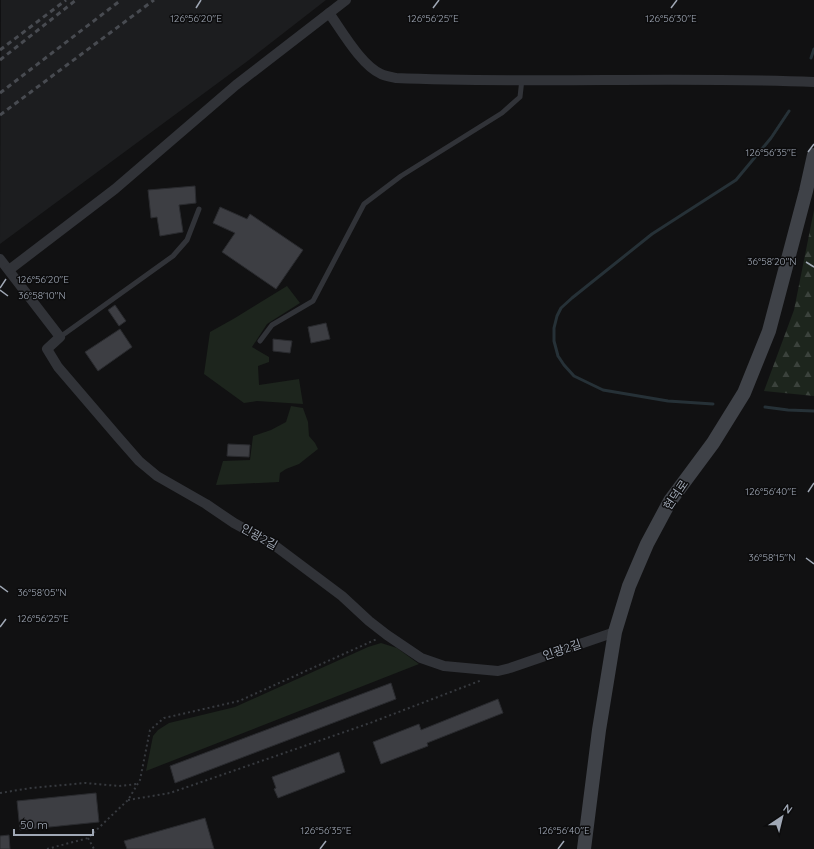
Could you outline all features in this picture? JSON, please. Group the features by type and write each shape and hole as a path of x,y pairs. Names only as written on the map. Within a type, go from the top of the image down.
{"main road":[{"name":"현덕로","path":"584,849 599,730 615,632 629,586 647,544 667,507 713,443 744,393 769,331 814,155"}],"street":[{"path":"5,269 115,188 236,85 346,0"},
{"path":"329,13 358,54 370,67 381,74 396,78 522,80 717,79 814,82"},
{"path":"0,259 5,269 60,337"},
{"name":"인광2길","path":"60,337 47,349 58,367 140,461 157,476 206,504 234,523 274,544 342,596 369,621 387,635 421,658 444,666 498,671 615,632"}],"lane":[{"path":"260,340 272,325 313,301 364,204 401,176 502,113 520,97 522,80"},
{"path":"60,337 173,256 186,240 199,209"}],"path":[{"path":"47,849 88,838 128,800 140,780 150,730 164,718 239,701 387,635"},
{"path":"128,800 170,793 370,723 482,680 498,671"},
{"path":"0,793 31,788 85,783 119,786 138,784"},
{"path":"88,838 94,849"}],"shaded area":[{"path":"1,0 326,0 249,60 0,244"}],"green space":[{"path":"814,210 814,396 764,391 794,310"},
{"path":"287,286 300,303 267,324 252,347 269,357 269,362 258,366 259,385 299,379 303,404 257,401 244,403 204,374 210,332"},
{"path":"291,406 303,408 308,422 309,436 318,449 299,464 280,473 279,482 216,485 223,461 250,460 253,436 271,430 286,422"},
{"path":"381,643 397,648 419,664 146,771 153,736 158,730 169,723 235,707 368,647"}],"building":[{"path":"195,186 196,203 179,205 183,232 160,236 157,217 151,218 148,190"},
{"path":"220,207 247,219 250,214 303,250 276,289 222,252 235,233 213,223"},
{"path":"115,305 126,321 119,326 108,310"},
{"path":"326,323 330,339 311,343 308,327"},
{"path":"120,329 132,347 98,371 85,352"},
{"path":"273,339 292,341 290,353 273,351"},
{"path":"228,444 250,445 249,457 227,456"},
{"path":"391,683 396,699 175,783 170,766"},
{"path":"498,699 503,713 427,743 428,746 381,764 373,742 419,724 421,730"},
{"path":"339,752 345,772 278,798 274,789 276,788 272,777"},
{"path":"96,793 99,822 20,830 17,801"},
{"path":"205,818 214,849 127,849 124,841"},
{"path":"9,835 10,849 0,849 0,836"}],"waterway":[{"path":"811,58 814,49"},
{"path":"713,404 668,401 603,390 574,376 558,356 554,341 554,328 557,316 561,308 572,298 652,234 736,180 771,138 789,111"},
{"path":"765,407 814,411"}],"railway":[{"path":"0,50 66,0"},
{"path":"0,60 76,0"},
{"path":"0,93 121,0"},
{"path":"0,115 154,0"}]}
